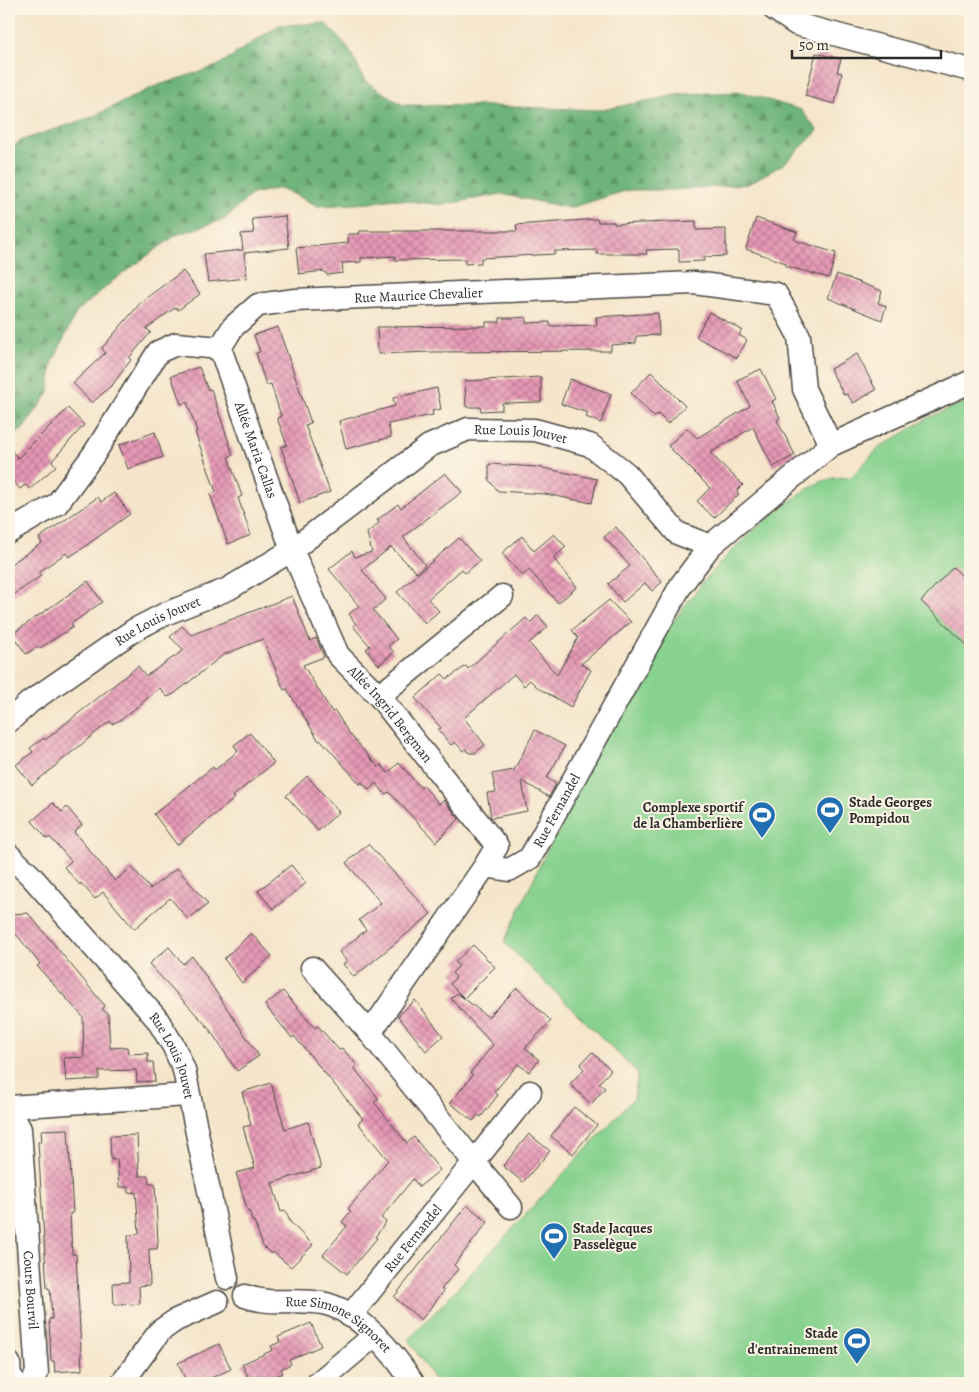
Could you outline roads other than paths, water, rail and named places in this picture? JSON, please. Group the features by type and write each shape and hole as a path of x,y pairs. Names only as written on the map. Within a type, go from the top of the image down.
{"street":[{"path":"774,9 796,24 970,70"},
{"name":"Rue Maurice Chevalier","path":"220,348 233,327 258,305 295,300 694,283 776,294 799,336 804,389 831,446"},
{"path":"9,532 57,504 94,454 158,352 176,344 220,348"},
{"name":"Allée Maria Callas","path":"220,348 292,550"},
{"path":"710,546 831,446 970,382"},
{"name":"Rue Louis Jouvet","path":"9,721 30,702 134,630 165,614 228,589 292,550 429,446 468,429 536,430 590,445 627,474 677,532 710,546"},
{"name":"Rue Fernandel","path":"485,866 509,870 530,858 681,585 710,546"},
{"name":"Allée Ingrid Bergman","path":"292,550 338,655 379,696 497,846 485,866"},
{"path":"379,696 502,596"},
{"name":"Rue Louis Jouvet","path":"9,855 31,876 157,1019 174,1047 184,1070 187,1095 227,1278"},
{"path":"370,1033 485,866"},
{"path":"9,869 31,876"},
{"path":"312,968 370,1033 511,1207"},
{"name":"Rue Fernandel","path":"350,1316 530,1092"},
{"path":"9,1108 187,1095"},
{"name":"Cours Bourvil","path":"9,1108 20,1129 37,1373 32,1383"},
{"path":"227,1278 235,1278 241,1282 246,1296 242,1304 233,1308 224,1308 217,1302 214,1295 216,1287 227,1278"},
{"name":"Rue Simone Signoret","path":"246,1296 261,1301 322,1303 350,1316 375,1335 392,1354 413,1383"},
{"path":"122,1383 160,1331 176,1320 217,1302"},
{"path":"318,1383 375,1335"},
{"path":"9,1363 10,1376 16,1383"}],"place":[{"name":"Stade Georges Pompidou","path":"830,834"},
{"name":"Complexe sportif de la Chamberlière","path":"762,839"},
{"name":"Stade Jacques Passelègue","path":"554,1260"},
{"name":"Stade d'entrainement","path":"857,1365"}]}
